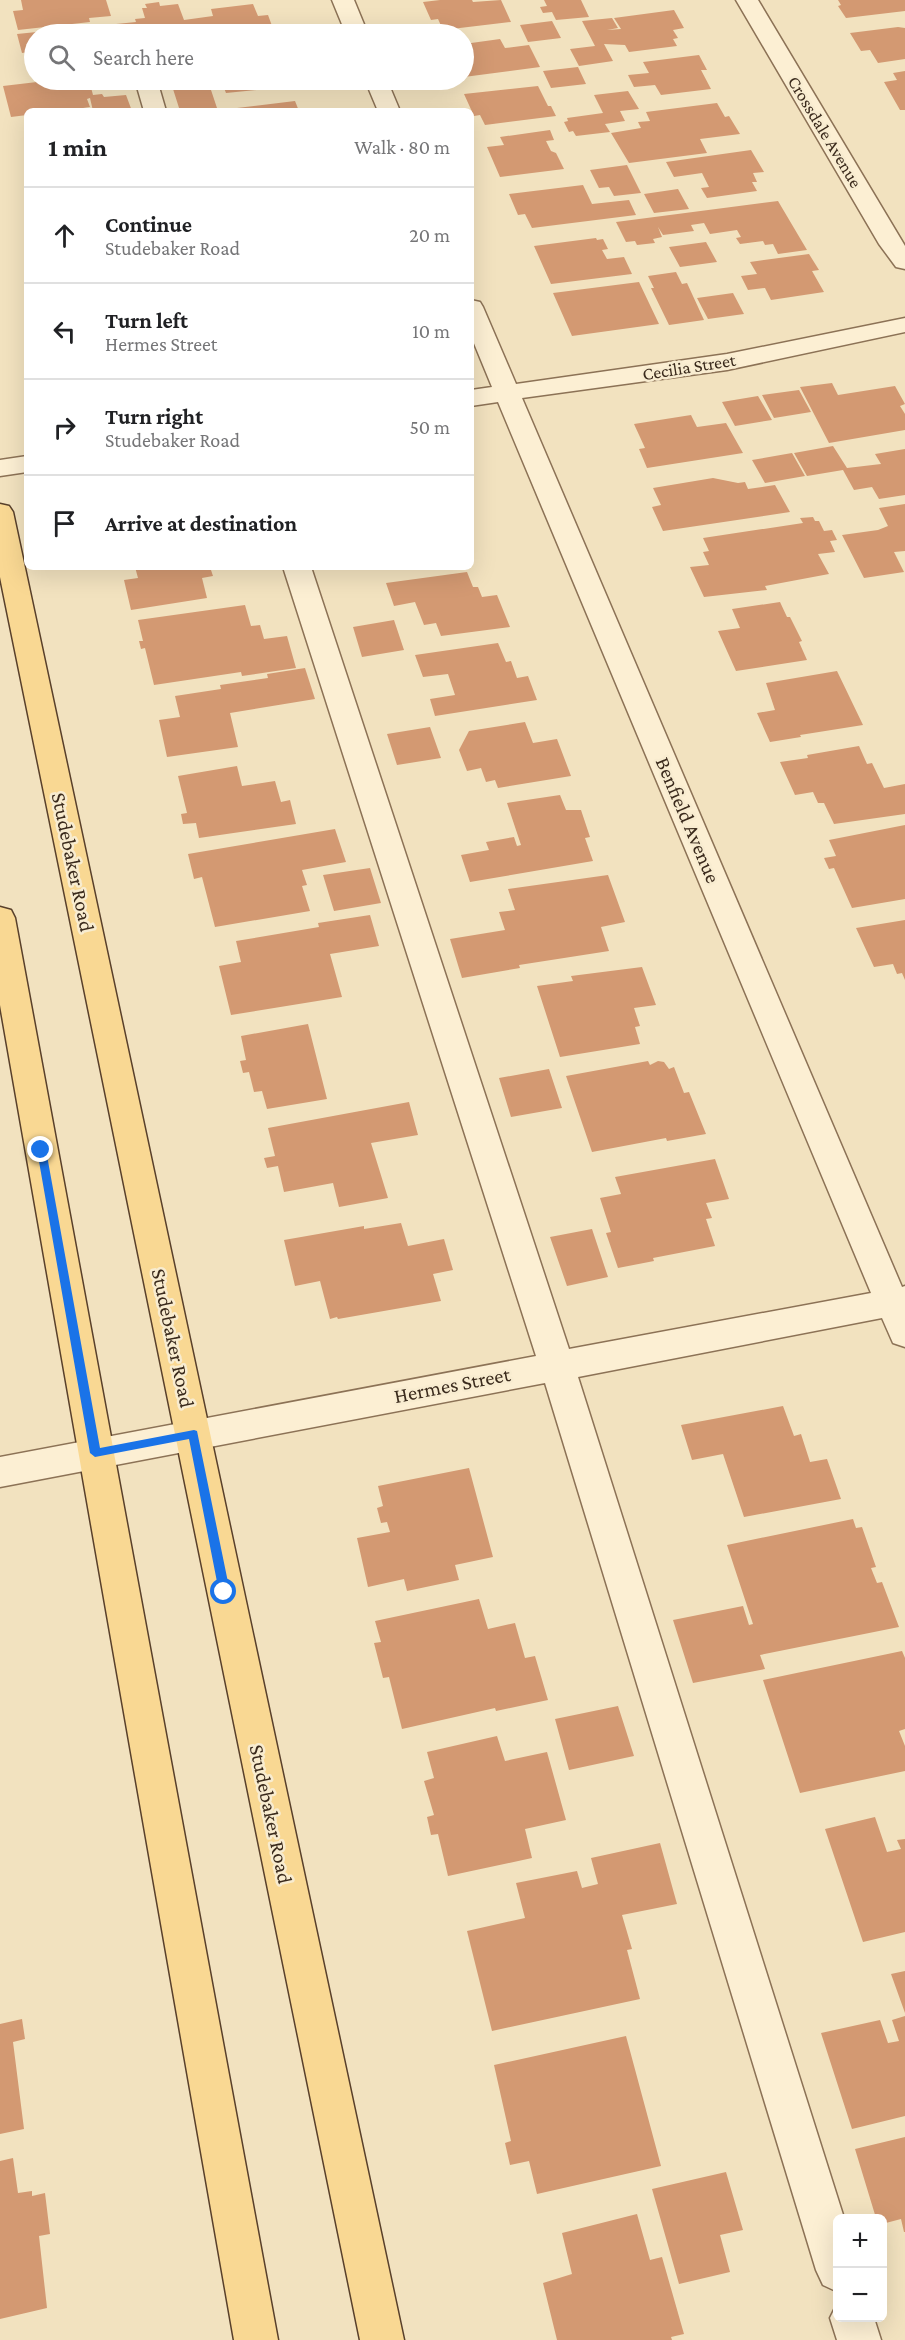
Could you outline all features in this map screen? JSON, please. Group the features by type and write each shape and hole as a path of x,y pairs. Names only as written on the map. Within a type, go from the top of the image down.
{"main road":[{"name":"Studebaker Road","path":"0,512 382,2340"},
{"path":"0,918 256,2340"}],"street":[{"path":"343,0 353,24"},
{"name":"Crossdale Avenue","path":"747,0 891,244 905,262"},
{"path":"149,90 154,108"},
{"path":"380,90 388,108"},
{"name":"Benfield Avenue","path":"474,314 901,1312"},
{"name":"Cecilia Street","path":"474,398 727,362 905,325"},
{"path":"0,468 24,464"},
{"path":"298,570 557,1366 836,2268"},
{"name":"Hermes Street","path":"0,1472 557,1366 901,1312"},
{"path":"853,2322 859,2340"}],"building":[{"path":"21,0 106,0 111,16 89,18 90,22 72,24 24,24 24,29 18,30 13,11 23,10"},
{"path":"501,0 511,22 474,26 474,24 440,24 438,19 431,20 423,2"},
{"path":"544,0 581,0 589,17 556,20 552,12 543,13 540,7 547,6"},
{"path":"838,0 905,0 905,11 846,18 838,6 841,5"},
{"path":"159,2 160,6 178,4 184,20 213,16 211,9 253,4 258,16 268,15 271,24 116,24 136,22 135,19 145,18 142,8 147,8 145,4"},
{"path":"674,10 684,28 673,30 678,38 673,39 677,46 629,52 625,45 604,44 613,61 579,66 570,49 595,46 582,21 612,18 618,28 607,30 621,29 614,18"},
{"path":"552,21 561,38 528,42 520,25"},
{"path":"905,28 905,59 878,63 870,50 861,51 850,33"},
{"path":"24,33 24,53 22,53 17,34"},
{"path":"500,39 505,48 529,45 540,67 474,76 474,43"},
{"path":"699,55 707,70 701,70 711,89 661,95 655,85 634,87 628,75 649,73 643,62"},
{"path":"578,67 586,84 551,88 543,71"},
{"path":"905,71 905,110 900,110 884,82 897,80 893,73"},
{"path":"24,84 24,90 92,90 93,95 102,94 104,97 126,95 131,108 92,108 90,98 87,99 90,107 24,108 24,115 11,117 3,86"},
{"path":"538,86 556,116 485,125 480,115 474,116 474,108 470,108 464,94"},
{"path":"173,90 211,90 217,108 179,108"},
{"path":"225,90 256,90 226,93"},
{"path":"628,91 639,109 620,111 625,121 605,124 610,132 576,136 573,131 569,132 564,122 568,121 567,118 603,113 594,95"},
{"path":"295,101 298,108 237,108"},
{"path":"717,103 725,117 729,116 740,134 700,139 707,153 629,163 611,133 641,128 638,122 650,121 646,112"},
{"path":"550,130 554,140 546,141 551,151 556,153 564,169 500,177 487,147 504,145 500,137"},
{"path":"751,150 764,172 753,173 757,182 752,182 757,191 707,198 701,188 709,187 702,173 674,177 666,162"},
{"path":"627,165 641,193 614,196 609,187 599,188 590,170"},
{"path":"583,185 592,204 629,200 636,215 532,228 525,214 518,215 509,194"},
{"path":"678,189 689,209 654,213 644,194"},
{"path":"778,201 807,250 778,254 773,244 765,245 763,241 740,244 736,238 741,237 737,230 710,234 704,223 691,225 694,231 663,235 658,227 662,237 653,239 655,243 637,245 635,241 626,242 616,222"},
{"path":"596,238 597,240 603,239 608,249 602,250 607,259 624,257 632,274 551,284 534,246"},
{"path":"706,242 717,262 680,267 669,247"},
{"path":"809,254 819,270 812,271 824,292 771,300 765,288 748,290 741,276 757,274 750,262"},
{"path":"676,272 682,284 687,283 704,320 669,325 651,288 654,288 648,276"},
{"path":"639,282 659,324 572,336 553,293"},
{"path":"733,293 744,314 708,319 697,298"},
{"path":"832,383 838,395 895,386 905,404 900,406 905,414 905,430 829,443 800,387"},
{"path":"799,390 811,412 774,418 762,395"},
{"path":"758,396 772,420 735,426 722,402"},
{"path":"691,415 697,427 726,423 743,453 647,468 639,449 645,448 634,424"},
{"path":"833,446 847,468 881,464 875,454 905,449 905,495 879,499 872,487 854,490 843,470 807,476 794,453"},
{"path":"792,453 805,476 765,483 752,460"},
{"path":"713,478 738,483 745,482 748,489 775,485 790,512 663,531 652,507 661,505 653,488"},
{"path":"905,504 905,551 894,552 904,572 864,578 842,535 878,530 888,526 879,508"},
{"path":"813,517 815,521 819,521 824,531 832,530 837,540 830,541 835,552 818,554 829,574 765,586 767,590 704,597 690,567 709,565 703,552 709,551 703,538 803,523 800,518"},
{"path":"136,570 211,570 213,576 202,578 207,598 131,610 124,580 138,578"},
{"path":"467,572 473,587 478,587 482,597 497,595 510,627 441,636 436,623 424,625 415,602 394,606 386,583"},
{"path":"780,602 802,641 799,642 807,660 736,671 718,631 740,628 732,609"},
{"path":"245,605 251,626 260,625 264,639 287,636 296,668 242,676 241,672 154,685 145,648 141,649 139,641 143,641 138,620"},
{"path":"394,620 404,650 362,657 353,627"},
{"path":"498,643 506,662 511,661 517,678 528,676 537,700 435,716 430,699 455,695 448,674 423,677 415,655"},
{"path":"305,668 315,699 230,713 238,747 167,757 159,720 180,717 175,696 221,689 220,685 268,678 267,674"},
{"path":"837,671 863,725 770,742 757,713 775,710 766,683"},
{"path":"525,722 533,743 557,739 571,776 498,788 495,780 486,782 481,768 467,771 459,750 469,731"},
{"path":"430,727 441,758 397,765 387,734"},
{"path":"859,746 867,764 872,763 884,788 905,784 905,814 834,824 824,803 818,803 813,792 795,795 780,762"},
{"path":"237,766 242,786 275,781 281,802 290,800 296,824 199,838 196,823 183,824 181,814 187,813 178,776"},
{"path":"560,795 566,810 581,810 590,837 585,838 593,861 470,882 461,855 489,850 486,842 514,837 517,846 521,845 507,803"},
{"path":"905,825 905,899 852,908 834,868 829,869 824,858 836,856 829,840"},
{"path":"335,829 346,862 302,870 307,885 302,886 310,911 215,927 202,877 194,879 188,854"},
{"path":"370,868 381,903 334,911 323,875"},
{"path":"608,875 625,922 601,927 609,951 519,965 520,968 462,978 450,939 505,930 499,912 515,910 508,889"},
{"path":"370,915 379,946 330,954 342,997 231,1015 219,966 241,962 236,941 319,927 318,923"},
{"path":"905,920 905,980 902,973 897,974 893,964 874,967 856,928"},
{"path":"642,967 656,1005 634,1008 640,1026 635,1027 640,1044 560,1057 537,986 573,981 571,976"},
{"path":"308,1024 327,1099 267,1109 262,1091 254,1092 249,1072 243,1073 240,1061 246,1060 241,1036"},
{"path":"648,1061 650,1065 658,1061 664,1062 669,1069 674,1067 684,1093 689,1092 706,1134 667,1141 666,1138 592,1152 566,1076"},
{"path":"549,1069 562,1108 511,1117 499,1078"},
{"path":"409,1102 418,1135 371,1143 388,1198 339,1207 333,1183 284,1192 278,1166 267,1168 264,1158 275,1156 268,1128"},
{"path":"715,1159 729,1199 706,1203 712,1218 706,1219 715,1246 653,1258 654,1261 618,1268 606,1233 611,1232 600,1198 621,1194 615,1177"},
{"path":"401,1223 408,1246 444,1239 453,1270 433,1274 441,1301 330,1319 320,1281 295,1286 284,1240 364,1226 364,1229"},
{"path":"592,1229 608,1277 567,1286 550,1237"},
{"path":"783,1406 794,1436 801,1434 810,1462 827,1459 841,1499 744,1517 723,1454 692,1460 681,1425"},
{"path":"469,1468 493,1557 455,1565 459,1580 407,1591 404,1579 368,1587 357,1538 390,1532 387,1522 381,1523 377,1508 383,1506 378,1486"},
{"path":"853,1519 856,1528 862,1527 876,1567 871,1568 877,1583 882,1582 899,1627 760,1655 765,1669 693,1683 673,1620 743,1606 749,1625 753,1624 727,1545"},
{"path":"479,1599 488,1629 515,1623 525,1658 535,1656 548,1700 496,1711 495,1708 402,1729 389,1677 383,1678 374,1643 381,1642 375,1621"},
{"path":"902,1651 905,1658 905,1729 899,1731 905,1746 905,1771 800,1793 763,1680"},
{"path":"618,1706 634,1756 569,1770 555,1719"},
{"path":"497,1736 505,1761 547,1752 566,1820 525,1829 532,1858 448,1876 438,1834 431,1835 427,1817 434,1815 424,1781 434,1778 427,1752"},
{"path":"875,1817 887,1852 901,1849 897,1840 905,1839 905,1932 863,1942 825,1829"},
{"path":"660,1843 677,1904 622,1915 632,1949 627,1950 640,1999 492,2031 467,1931 525,1918 516,1883 577,1871 582,1888 598,1884 591,1858"},
{"path":"905,1971 905,2013 891,1974"},
{"path":"905,2016 905,2116 852,2129 821,2033 880,2020 888,2043 899,2041 892,2020"},
{"path":"22,2019 25,2039 13,2042 24,2129 0,2134 0,2024"},
{"path":"626,2036 661,2166 537,2194 529,2161 510,2165 505,2143 511,2141 494,2065"},
{"path":"905,2137 905,2232 901,2219 887,2223 887,2214 875,2214 855,2149"},
{"path":"13,2158 18,2193 32,2191 32,2196 45,2193 50,2234 39,2236 47,2308 0,2319 0,2161"},
{"path":"726,2172 743,2230 720,2235 730,2272 679,2284 652,2189"},
{"path":"637,2214 650,2260 662,2257 684,2334 671,2337 672,2340 557,2340 543,2283 572,2274 562,2233"}],"route":[{"path":"41,1150 95,1453 194,1434 224,1592"}]}
